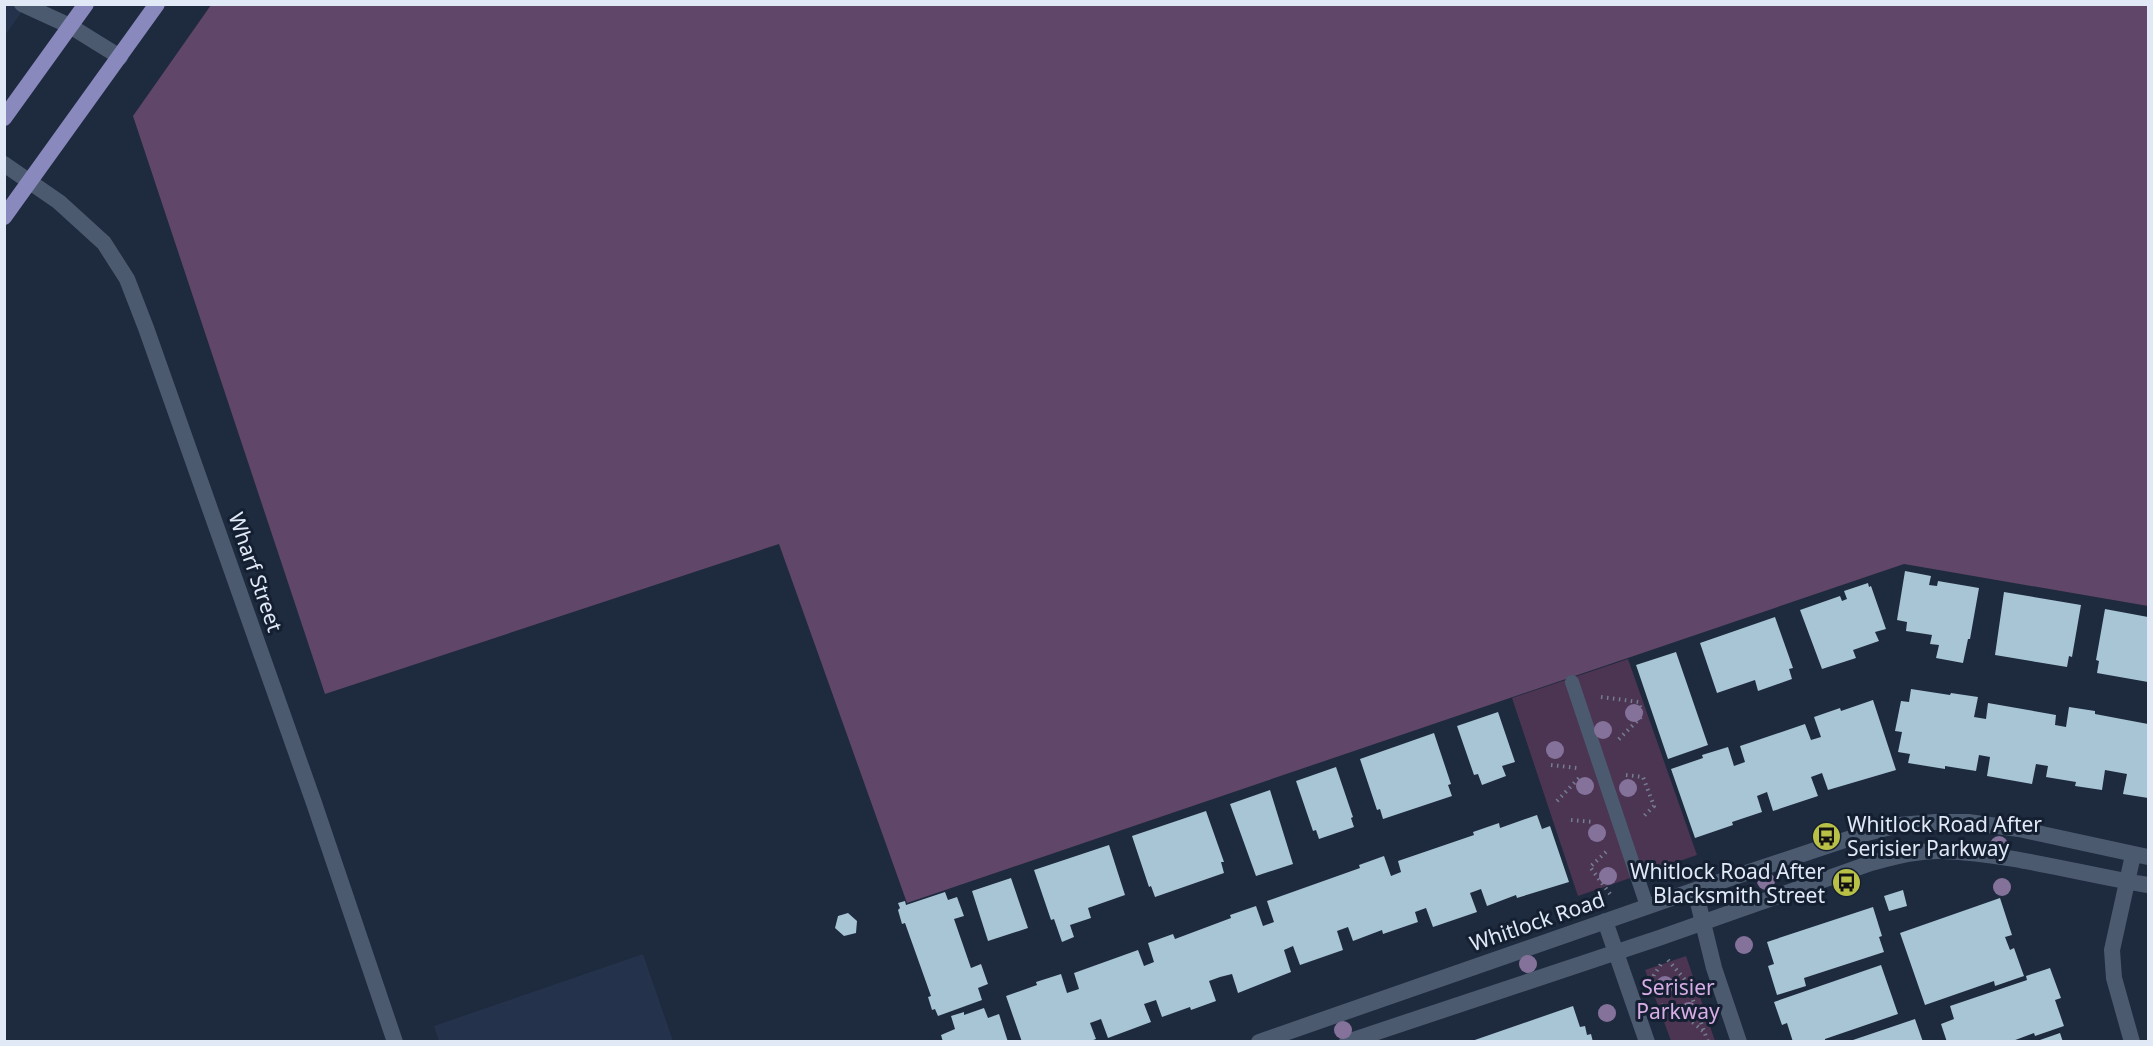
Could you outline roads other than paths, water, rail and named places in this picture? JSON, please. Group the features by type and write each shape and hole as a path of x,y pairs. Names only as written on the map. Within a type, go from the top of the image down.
{"main road":[{"path":"4,118 86,4"},
{"path":"4,217 158,4"}],"street":[{"path":"22,4 70,26 120,57"},
{"name":"Wharf Street","path":"4,164 59,202 104,243 127,279 150,338 293,744 395,1041"},
{"name":"Whitlock Road","path":"1259,1041 1647,906 1863,834 1899,825 1968,822 2019,829 2141,856"},
{"path":"1347,1041 1615,952 1871,863 1903,855 1942,851 2007,859 2148,885"},
{"path":"2132,1041 2114,978 2112,950 2126,882 2141,856"},
{"path":"1695,890 1714,968 1739,1041"},
{"path":"1605,921 1647,1041"}],"lane":[{"path":"1572,682 1647,906"}],"place":[{"name":"Whitlock Road After Serisier Parkway","path":"1826,836"},
{"name":"Whitlock Road After Blacksmith Street","path":"1846,883"}],"park label":[{"name":"Serisier Parkway","path":"1678,999"}]}
